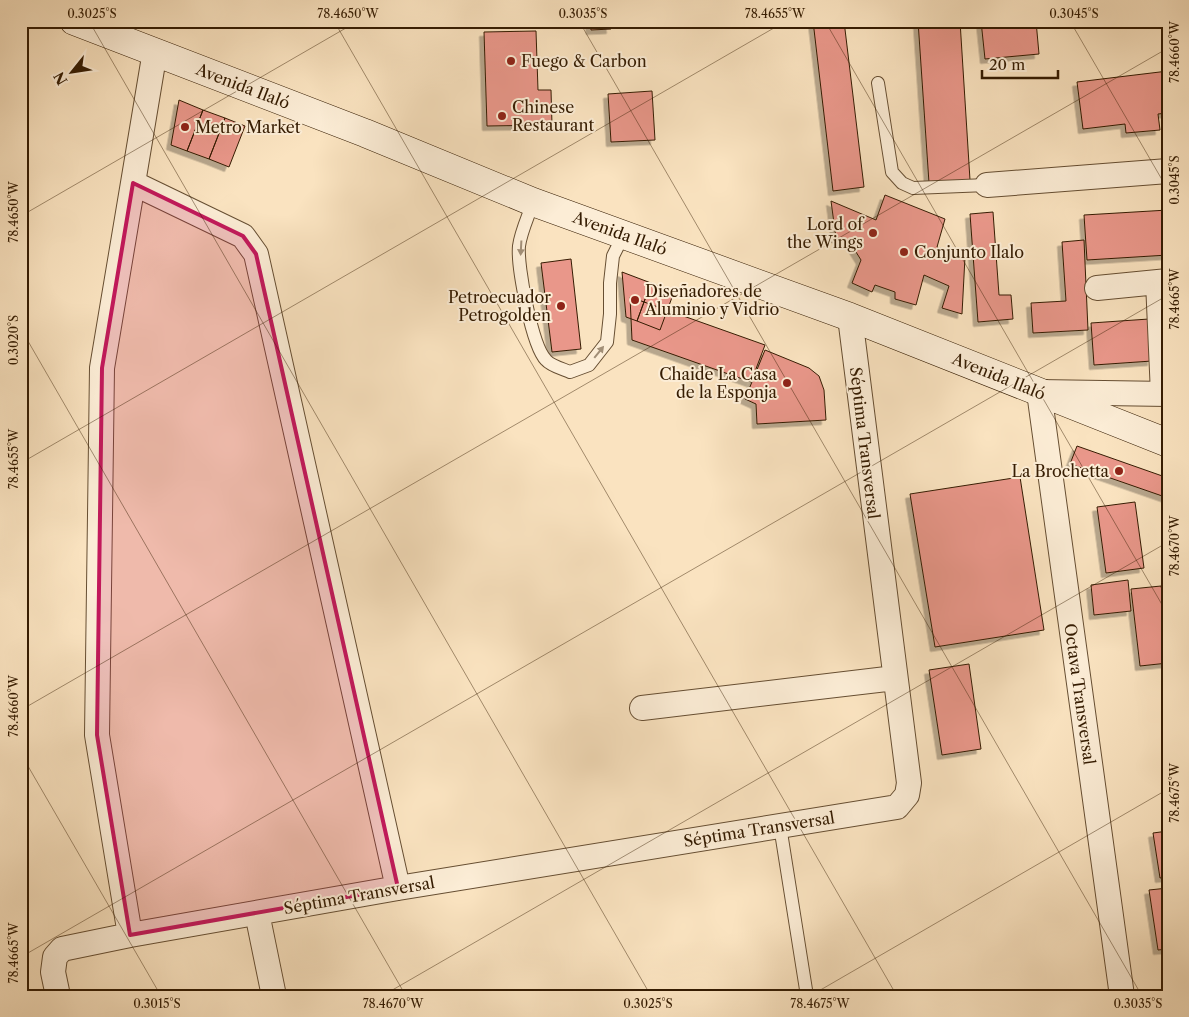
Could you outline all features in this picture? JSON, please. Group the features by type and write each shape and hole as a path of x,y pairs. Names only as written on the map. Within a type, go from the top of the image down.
{"main road":[{"name":"Avenida Ilaló","path":"74,21 356,130 533,202 850,317 1168,443"}],"street":[{"path":"130,935 97,735 102,368 155,52"},
{"path":"987,185 1168,171"},
{"path":"133,183 243,236 256,254 398,888"},
{"path":"1039,392 1166,394 1163,282 1097,288"},
{"name":"Séptima Transversal","path":"58,996 53,972 55,958 62,949 130,935 398,888 897,807 907,795 908,783 850,317"},
{"name":"Octava Transversal","path":"1039,392 1122,996"},
{"path":"642,708 895,678"},
{"path":"257,913 274,996"}],"lane":[{"path":"878,83 892,172 902,183 913,188 987,185"},
{"path":"533,202 519,246 521,272 527,304 536,340 546,361 570,372 589,365 607,342 613,256 626,236"},
{"path":"780,826 807,996"}],"highlighted area":[{"path":"133,183 243,236 256,254 398,888 130,935 97,735 102,368"}],"building":[{"path":"590,21 610,21 611,29 591,30"},
{"path":"813,21 844,21 864,187 833,191"},
{"path":"918,21 960,21 970,180 929,183"},
{"path":"981,21 1036,21 1039,54 985,59"},
{"name":"Fuego & Carbon","path":"536,31 538,90 551,90 552,125 487,126 484,32"},
{"path":"1168,71 1168,113 1158,114 1160,130 1126,133 1125,124 1083,129 1077,82"},
{"path":"652,91 655,140 611,142 608,94"},
{"name":"Metro Market","path":"179,100 203,110 187,151 171,145"},
{"path":"203,110 225,118 209,159 187,151"},
{"path":"225,118 245,126 229,167 209,159"},
{"name":"Conjunto Ilalo","path":"885,195 945,219 937,247 965,257 962,314 942,308 949,286 924,275 916,305 895,299 895,292 875,285 872,292 852,283 861,260 851,244 836,238 831,201 876,220"},
{"path":"1168,210 1168,255 1087,260 1084,215"},
{"path":"993,212 999,295 1011,295 1013,319 978,322 970,214"},
{"path":"1084,240 1088,330 1033,333 1031,303 1066,301 1062,242"},
{"name":"Petroecuador Petrogolden","path":"571,259 581,349 552,352 541,263"},
{"name":"Diseñadores de Aluminio y Vidrio","path":"622,272 651,283 637,321 626,317"},
{"path":"651,283 674,292 660,330 637,321"},
{"path":"630,297 765,345 751,382 632,340"},
{"path":"1149,319 1152,361 1094,365 1091,323"},
{"name":"Chaide La Casa de la Esponja","path":"765,350 809,368 819,376 824,390 826,420 757,424 756,404 745,399"},
{"name":"La Brochetta","path":"1077,446 1168,478 1168,498 1070,464"},
{"path":"1020,477 1044,630 935,647 910,494"},
{"path":"1135,502 1144,568 1106,573 1097,507"},
{"path":"1128,580 1131,611 1094,615 1091,585"},
{"path":"1161,586 1163,596 1168,596 1168,663 1140,666 1131,589"},
{"path":"969,664 981,749 942,755 929,670"},
{"path":"1168,831 1168,877 1160,878 1153,833"},
{"path":"1168,888 1168,949 1158,950 1149,890"}],"place":[{"name":"Fuego & Carbon","path":"511,61"},
{"name":"Chinese Restaurant","path":"502,116"},
{"name":"Metro Market","path":"185,127"},
{"name":"Lord of the Wings","path":"873,233"},
{"name":"Conjunto Ilalo","path":"904,252"},
{"name":"Diseñadores de Aluminio y Vidrio","path":"635,300"},
{"name":"Petroecuador Petrogolden","path":"561,306"},
{"name":"Chaide La Casa de la Esponja","path":"787,383"},
{"name":"La Brochetta","path":"1119,471"}]}
